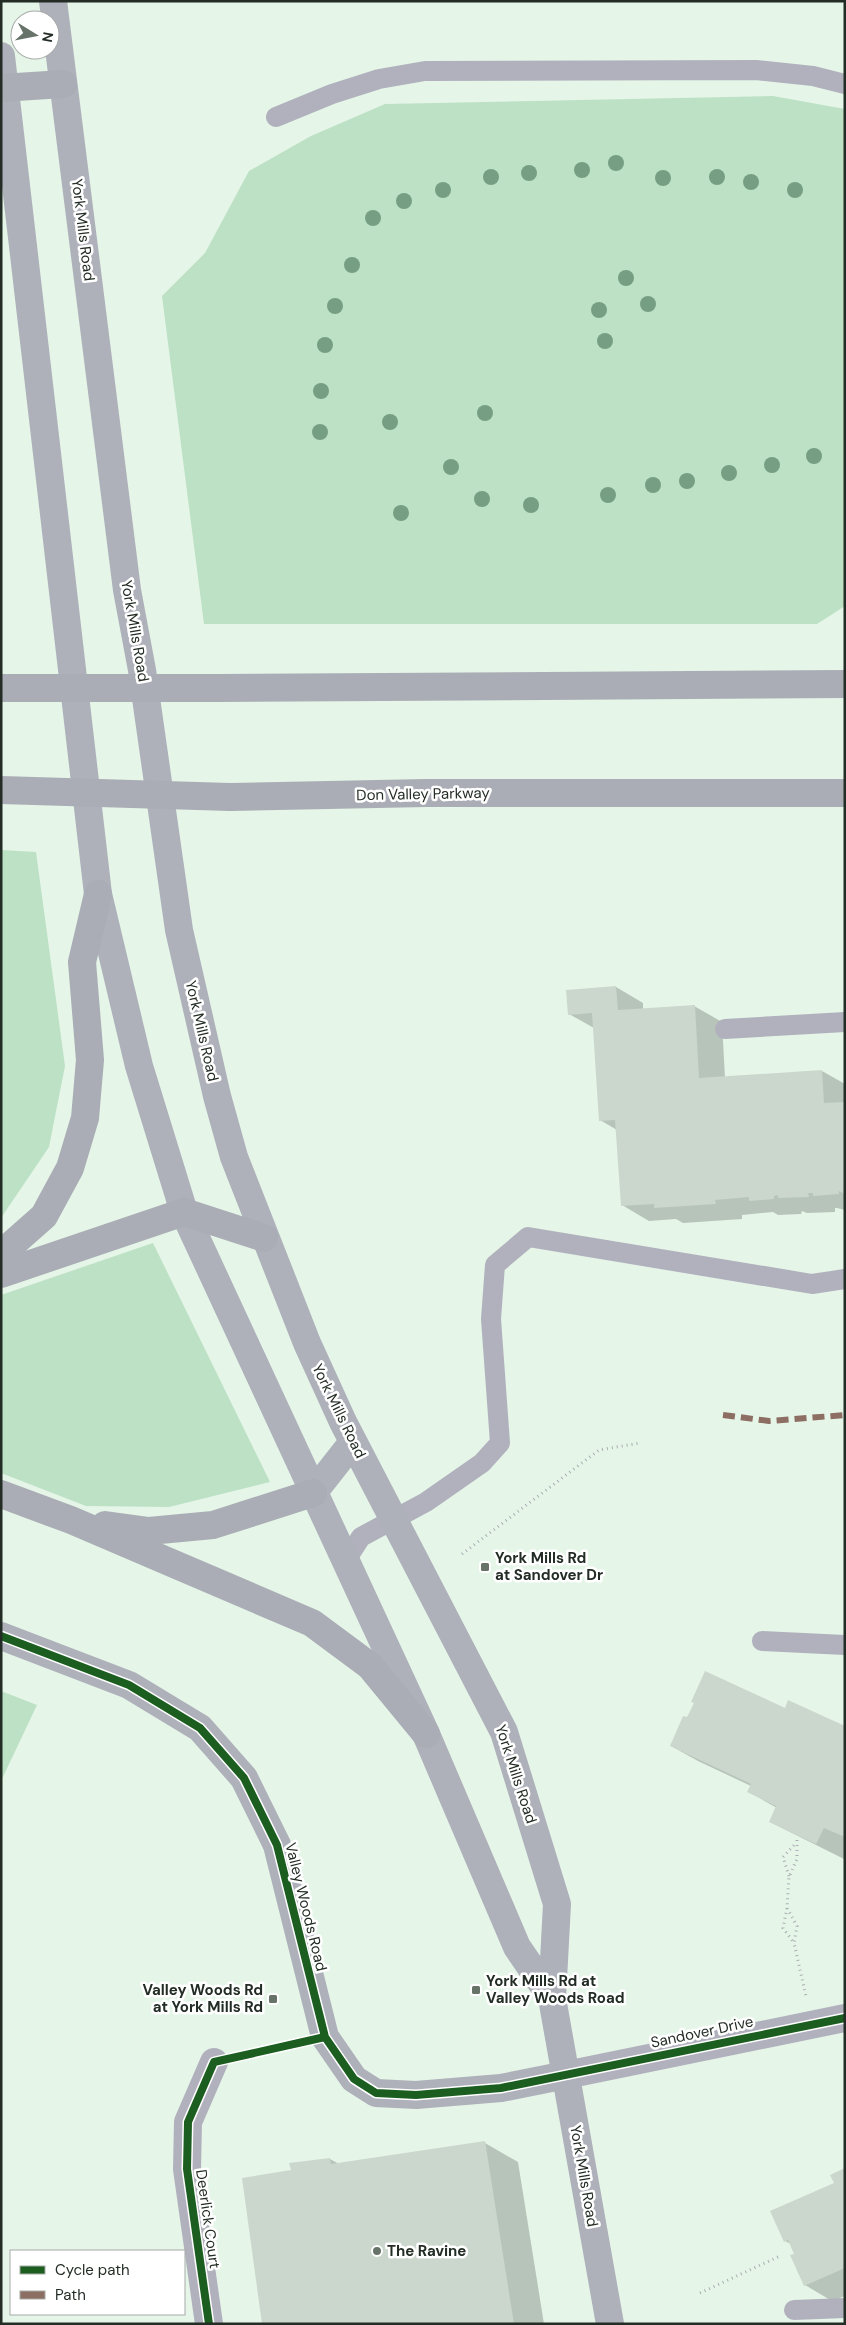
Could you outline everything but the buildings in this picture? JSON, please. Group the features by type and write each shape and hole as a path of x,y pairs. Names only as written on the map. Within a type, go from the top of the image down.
{"highway":[{"path":"2,89 62,84"},
{"path":"1,688 845,684"},
{"name":"Don Valley Parkway","path":"1,790 230,798 426,793 845,792"},
{"path":"1,1254 44,1216 70,1168 85,1118 90,1060 82,962 98,894"},
{"path":"1,1274 184,1212 264,1238"},
{"path":"71,1520 149,1531 213,1525 312,1492"},
{"path":"1,1494 71,1520 312,1623 370,1666 426,1734"}],"main road":[{"name":"York Mills Road","path":"53,1 62,84 78,188 128,590 142,670 179,930 217,1096 234,1157 264,1238 307,1343 353,1442 504,1732 557,1904 552,1998 610,2324"},
{"name":"York Mills Road","path":"1,56 2,89 98,894 139,1066 184,1212 312,1492 346,1560 426,1734 517,1947 552,1998"},
{"path":"312,1492 353,1442"},
{"name":"Valley Woods Road","path":"1,1636 137,1690 200,1728 244,1778 277,1845 325,2037 354,2080 376,2093 416,2095 501,2088 566,2075"}],"street":[{"name":"Sandover Drive","path":"566,2075 812,2023 845,2018"},
{"name":"Deerlick Court","path":"209,2324 187,2169 188,2122 214,2062"}],"lane":[{"path":"276,117 332,94 379,79 425,71 756,70 813,76 845,84"},
{"path":"725,1029 845,1022"},
{"path":"346,1560 361,1537 393,1518 426,1502 482,1463 500,1443 491,1319 495,1265 528,1237 812,1284 845,1279"},
{"path":"762,1640 845,1645"},
{"path":"794,2310 845,2308"}],"path":[{"path":"462,1554 599,1450 640,1443"},
{"path":"789,1877 782,1857 797,1841 797,1859 789,1877 787,1908 782,1928 794,1943"},
{"path":"787,1908 797,1926 794,1943 812,2023"},
{"path":"700,2293 780,2256"}],"green space":[{"path":"773,96 845,109 845,606 817,624 204,624 162,296 205,253 249,171 311,136 385,104"},
{"path":"1,850 36,852 65,1066 49,1147 1,1218"},
{"path":"153,1243 270,1482 169,1507 86,1506 1,1473 1,1295"},
{"path":"1,1691 37,1705 1,1781"}],"marked path":[{"path":"723,1415 769,1421 845,1415"}],"cycle path":[{"path":"1,1636 129,1685 200,1728 244,1778 277,1845 325,2037 354,2079 376,2093 416,2095 501,2088 845,2018"},
{"path":"209,2324 187,2169 188,2122 214,2062 325,2037"}],"place":[{"name":"York Mills Rd at Sandover Dr","path":"485,1567"},
{"name":"York Mills Rd at Valley Woods Road","path":"476,1990"},
{"name":"Valley Woods Rd at York Mills Rd","path":"273,1999"},
{"name":"The Ravine","path":"377,2251"}]}
